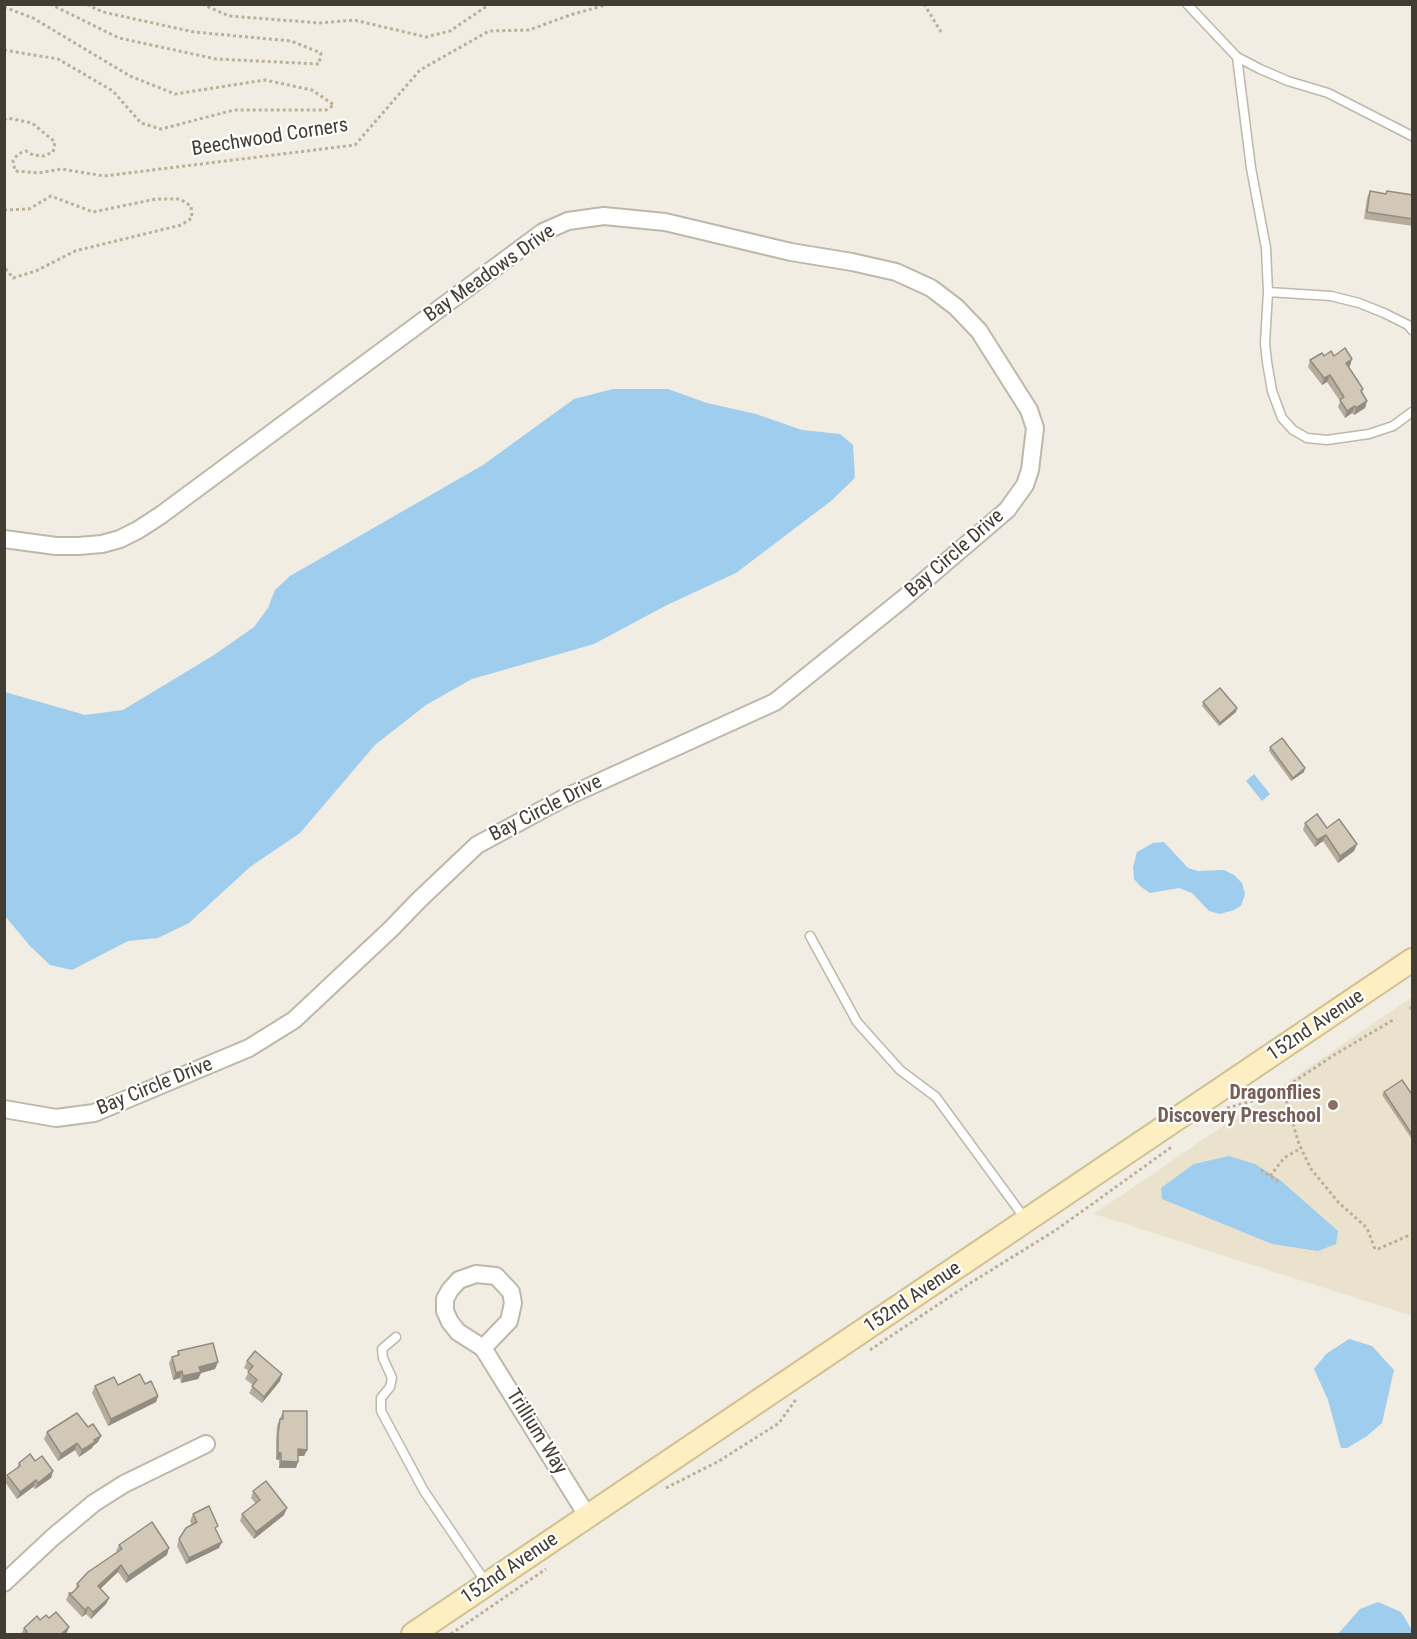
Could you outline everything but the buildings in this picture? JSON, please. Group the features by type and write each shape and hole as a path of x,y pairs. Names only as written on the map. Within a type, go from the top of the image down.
{"street":[{"name":"Bay Meadows Drive","path":"4,539 56,546 78,546 111,542 138,530 162,515 543,232 568,221 604,216 665,222 790,252 852,262 896,273 931,288 956,307 979,332 1029,410 1035,428"},
{"name":"Bay Circle Drive","path":"4,1109 56,1118 94,1113 249,1048 294,1020 392,929 477,845 564,798 775,702 896,606 1007,510 1025,485 1030,470 1035,428"},
{"name":"152nd Avenue","path":"413,1635 1413,960"},
{"name":"Trillium Way","path":"483,1348 509,1321 513,1303 511,1292 496,1276 476,1274 459,1280 445,1299 445,1311 450,1322 458,1332 483,1348 588,1516"},
{"path":"4,1583 94,1503 124,1484 206,1444"}],"lane":[{"path":"1187,4 1237,57 1288,81 1328,93 1413,136"},
{"path":"1237,57 1251,168 1266,248 1268,292 1265,343 1272,391 1282,418 1293,430 1307,438 1327,440 1369,434 1393,426 1413,412"},
{"path":"1268,292 1331,296 1359,303 1384,313 1413,330"},
{"path":"810,936 857,1022 900,1070 936,1096 1027,1221"},
{"path":"396,1337 382,1349 392,1378 390,1388 381,1398 381,1411 424,1491 487,1585"}],"path":[{"path":"50,4 119,38 216,58 319,64 321,53 291,41 194,32 103,12 86,4"},
{"path":"202,4 229,16 320,23 354,20 426,37 450,32 490,4"},
{"name":"Beechwood Corners","path":"4,120 8,118 32,123 55,142 53,152 44,156 33,155 26,150 18,154 14,161 15,171 38,173 62,169 104,176 355,145 420,70 489,31 529,30 609,4"},
{"path":"924,4 941,32"},
{"name":"Beechwood Corners","path":"4,7 33,18 130,76 175,94 266,80 312,90 334,105 326,110 234,110 162,129 141,123 113,91 58,59 4,50"},
{"path":"4,210 29,209 51,196 93,212 156,199 180,199 191,206 192,218 181,225 75,251 36,271 13,278 4,267"},
{"path":"1224,1109 1274,1095 1334,1055 1393,1020"},
{"path":"1283,1089 1301,1148 1311,1169 1339,1203 1367,1228 1376,1249 1413,1234"},
{"path":"861,1356 972,1282 1056,1230 1179,1141"},
{"path":"1270,1176 1284,1158 1301,1148"},
{"path":"1261,1170 1280,1182"},
{"path":"656,1494 719,1461 779,1423 799,1395"},
{"path":"451,1635 550,1566"}],"shaded area":[{"name":"Dragonflies Discovery Preschool","path":"1412,997 1412,1316 1094,1214"}],"water":[{"path":"613,389 668,389 707,403 756,414 802,430 840,434 853,445 855,478 831,501 736,573 667,605 594,644 472,679 426,705 375,745 300,833 250,867 189,923 158,938 128,941 72,970 50,965 30,946 5,916 5,692 85,715 123,710 214,655 254,627 268,608 275,590 290,576 483,465 574,399"},
{"path":"1254,774 1270,794 1262,801 1246,781"},
{"path":"1164,842 1188,868 1198,871 1224,870 1234,875 1242,883 1245,894 1241,906 1220,914 1209,911 1192,893 1179,888 1150,893 1141,887 1134,879 1133,867 1137,852 1153,843"},
{"path":"1229,1156 1255,1164 1280,1180 1338,1231 1336,1244 1318,1251 1272,1244 1162,1199 1161,1188 1194,1164"},
{"path":"1349,1339 1372,1346 1394,1370 1382,1423 1367,1436 1347,1448 1341,1448 1328,1400 1314,1369 1326,1354"},
{"path":"1378,1602 1401,1612 1412,1634 1338,1634 1360,1609"}],"place":[{"name":"Dragonflies Discovery Preschool","path":"1333,1105"}]}
